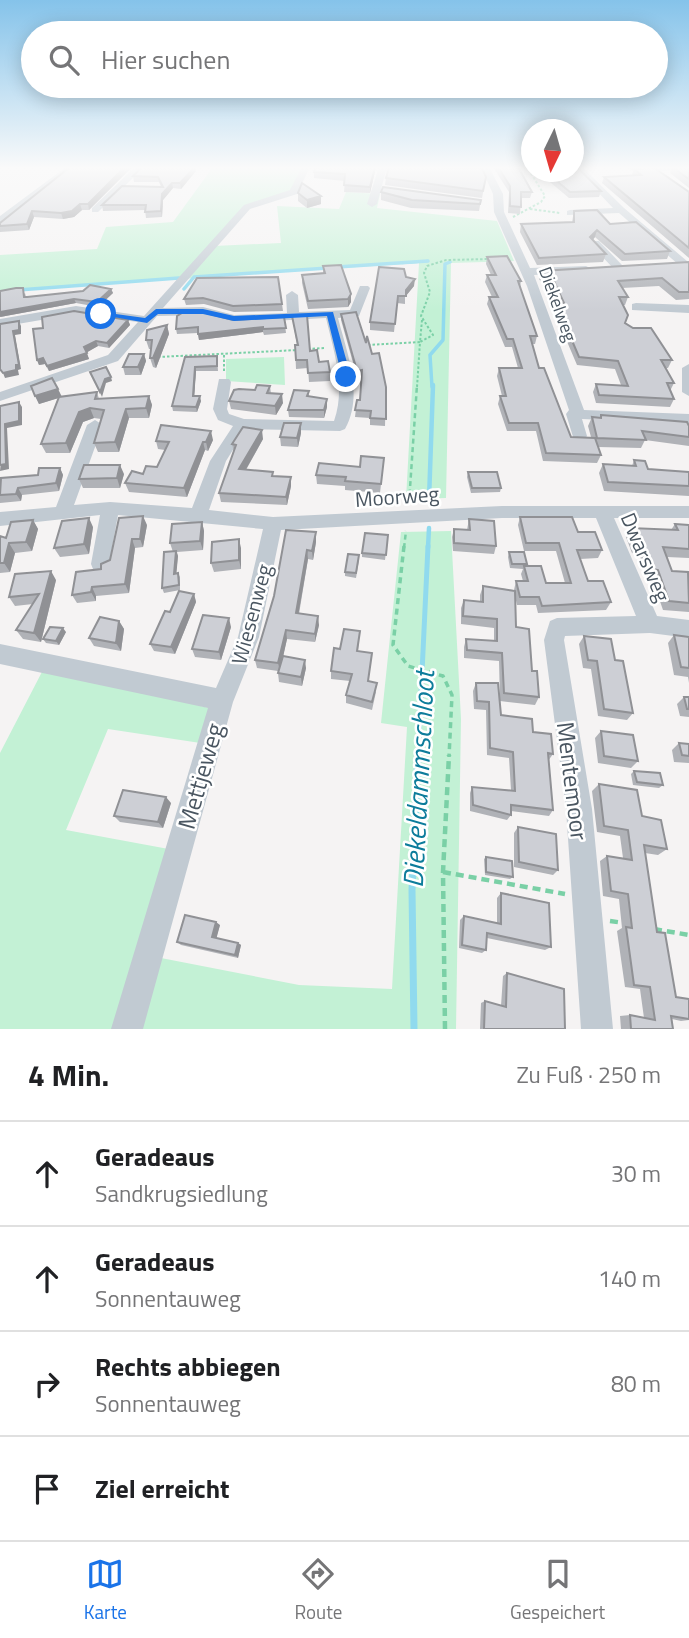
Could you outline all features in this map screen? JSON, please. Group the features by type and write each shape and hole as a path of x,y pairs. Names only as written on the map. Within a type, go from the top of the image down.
{"street":[{"path":"0,397 113,358 239,215"},
{"name":"Diekelweg","path":"501,215 527,271 578,414 573,414 579,436"},
{"path":"627,215 686,263"},
{"path":"595,243 606,268"},
{"path":"670,264 686,263"},
{"path":"527,271 631,266"},
{"path":"0,323 76,310 152,316 203,311 234,319 355,313 365,288"},
{"path":"292,295 293,315"},
{"path":"639,312 689,309"},
{"path":"224,382 220,409 223,417 242,424 340,426 343,419 346,377 331,314"},
{"path":"689,368 689,392"},
{"path":"578,414 689,419"},
{"path":"198,515 218,461 242,424"},
{"path":"64,510 95,425"},
{"path":"100,564 110,508"},
{"name":"Moorweg","path":"0,519 64,510 110,508 273,524 602,511 689,512"},
{"name":"Dwarsweg","path":"602,511 650,624 689,629"},
{"name":"Wiesenweg","path":"222,700 231,684 247,636 273,524"},
{"name":"Mentemoor","path":"597,1029 579,809 554,640 557,627 650,624"},
{"name":"Mettjeweg","path":"0,654 222,700 127,1029"}],"path":[{"path":"503,221 516,215"},
{"path":"445,1029 443,872 453,695 443,676 408,666 393,645 408,517 422,320 430,292 424,273 427,266 446,260 520,258"},
{"path":"148,357 224,355 427,341 433,335 422,320"},
{"path":"224,355 224,382"},
{"path":"443,872 587,907 626,924"},
{"path":"651,928 689,935"}],"green space":[{"path":"178,215 240,215 214,246 281,243 278,215 442,215 497,221 514,261 451,263 446,498 406,499 419,263 0,291 0,255 97,249 106,227 173,222"},
{"path":"284,357 285,385 226,381 226,359"},
{"path":"451,531 461,719 456,1029 140,1029 161,958 299,985 392,989 407,727 381,723 401,532"},
{"path":"44,668 209,708 207,744 108,729 66,830 174,850 122,1029 0,1029 0,753"}],"building":[{"path":"10,215 30,215 27,224 0,226"},
{"path":"574,215 602,215 610,224 636,222 670,251 625,254 597,230 590,237 606,254 539,258 521,224 574,222"},
{"path":"650,215 689,215 689,248"},
{"path":"507,256 521,281 518,281 537,336 530,336 539,368 544,368 571,437 595,438 601,455 546,453 538,423 509,423 500,396 506,396 499,368 522,368 513,339 507,339 489,297 498,297 487,275 496,275 487,257"},
{"path":"689,262 689,292 679,292 662,278 618,281 628,297 619,297 628,315 625,323 633,328 651,328 672,360 661,360 674,383 667,383 674,399 599,395 596,384 628,386 618,361 579,357 556,303 564,303 554,281 548,282 541,271"},
{"path":"341,265 351,294 348,299 308,301 302,275 325,273 323,266"},
{"path":"379,267 404,269 406,277 415,279 406,290 406,296 398,296 395,324 370,322"},
{"path":"278,277 282,304 233,306 203,298 184,299 197,278"},
{"path":"90,285 111,289 97,302 74,299 0,312 0,291 23,288 24,297 27,297 83,291"},
{"path":"74,311 128,320 107,343 96,341 84,347 87,353 47,366 43,358 37,360 33,329 43,328 42,317"},
{"path":"202,312 233,320 284,317 286,328 263,327 198,334 198,327 176,329 177,316 182,313"},
{"path":"356,312 372,354 379,353 386,387 386,419 370,418 371,411 355,410 357,400 360,400 362,370 357,371 341,314"},
{"path":"307,315 310,351 317,350 319,362 328,361 330,372 308,373 307,360 296,360 295,345 298,345 292,316"},
{"path":"19,321 19,330 13,331 19,365 16,365 16,370 3,373 0,369 0,324"},
{"path":"167,325 153,358 150,358 152,340 146,340 147,330"},
{"path":"129,354 144,354 138,367 123,367"},
{"path":"217,356 217,366 195,367 193,396 200,396 196,407 172,406 185,357"},
{"path":"106,367 111,377 105,379 100,392 90,372"},
{"path":"52,378 58,389 35,396 31,386"},
{"path":"257,385 270,386 267,393 282,394 275,406 229,401 234,390 255,390"},
{"path":"294,390 309,391 307,396 327,399 324,410 288,410"},
{"path":"97,392 95,399 149,396 146,408 126,409 115,442 94,443 104,410 90,408 79,412 66,443 41,444 59,397"},
{"path":"19,402 19,421 5,424 6,464 0,465 0,406"},
{"path":"601,415 687,422 689,437 642,431 646,440 597,438 592,417 601,418"},
{"path":"284,423 301,423 297,438 280,437"},
{"path":"161,425 211,431 206,442 203,442 184,488 125,483 132,471 143,474 146,466 157,467 169,442 156,441"},
{"path":"243,427 262,430 239,469 273,472 272,476 291,477 286,497 219,493 236,445 232,444"},
{"path":"361,456 384,458 381,484 345,481 346,477 316,475 319,463 360,467"},
{"path":"634,460 645,461 648,469 689,472 689,486 608,482 603,464 636,466"},
{"path":"84,465 120,465 117,478 79,479"},
{"path":"39,468 60,468 56,483 18,488 16,494 0,495 1,478 38,475"},
{"path":"468,472 497,472 501,488 472,488"},
{"path":"143,516 140,539 132,539 125,584 92,587 91,592 72,595 76,572 101,569 101,564 110,560 119,518"},
{"path":"520,517 572,517 578,532 595,532 602,550 577,550 588,581 603,581 611,602 542,606 539,597 520,597 516,581 528,581 524,566 541,566 546,583 571,583 559,543 526,543"},
{"path":"89,518 84,544 54,548 62,521"},
{"path":"469,519 494,521 496,546 454,543 454,529 470,530"},
{"path":"33,520 26,542 9,543 4,563 0,563 0,536 6,538 11,522"},
{"path":"202,522 200,541 170,543 172,524"},
{"path":"675,524 689,525 689,549 663,547 672,571 688,572 689,603 669,601 658,570 653,569 643,545 638,545 631,528 678,530"},
{"path":"286,530 316,532 312,551 307,550 296,613 318,616 315,634 286,630 278,663 255,660 274,596"},
{"path":"365,533 388,535 386,555 362,553"},
{"path":"239,539 239,560 211,563 212,542"},
{"path":"176,551 174,574 178,573 179,585 162,588 164,552"},
{"path":"509,552 524,552 527,564 512,564"},
{"path":"348,554 359,555 356,573 345,572"},
{"path":"51,571 34,633 16,630 39,594 9,597 15,574"},
{"path":"483,586 515,591 516,627 529,629 532,671 537,671 539,697 504,693 502,653 467,650 466,639 497,641 497,619 463,616 464,600 483,602"},
{"path":"179,591 194,594 171,647 150,644 165,611 170,612"},
{"path":"203,615 229,618 219,652 192,649"},
{"path":"100,617 119,621 116,643 89,638"},
{"path":"50,627 63,628 56,641 43,639"},
{"path":"344,629 360,631 357,651 372,653 368,681 377,683 372,702 346,695 352,674 331,671 334,648 340,649"},
{"path":"674,635 689,637 689,668 681,667"},
{"path":"584,636 611,639 615,660 623,661 633,713 604,709 597,661 588,660"},
{"path":"283,656 305,660 301,677 278,673"},
{"path":"476,683 498,683 501,715 532,719 533,732 551,734 553,754 548,753 553,810 511,805 511,815 473,805 472,787 515,791 513,752 490,748 489,702 477,701"},
{"path":"684,697 689,697 689,709 687,709"},
{"path":"601,731 633,735 638,761 604,756"},
{"path":"679,743 689,744 689,756 682,755"},
{"path":"634,771 660,773 663,785 637,782"},
{"path":"599,784 637,790 642,816 661,820 667,849 644,845 657,932 665,933 676,997 689,999 689,1019 671,1016 673,1029 631,1029 630,1015 655,1020 650,987 634,985 626,927 632,928 628,894 611,891 607,856 632,860 628,830 604,826"},
{"path":"123,790 166,797 158,822 114,816"},
{"path":"518,827 556,834 558,870 519,862"},
{"path":"486,857 512,861 513,877 486,872"},
{"path":"501,893 549,903 551,947 487,933 486,950 462,945 464,916 501,924"},
{"path":"185,915 216,922 212,937 238,943 235,955 177,942"},
{"path":"507,973 564,989 565,1029 484,1029 485,1001 506,1007"}],"waterway":[{"name":"Diekeldammschloot","path":"337,267 428,261 402,263"},
{"name":"Diekeldammschloot","path":"432,387 430,355 443,340 445,264 450,262"},
{"name":"Diekeldammschloot","path":"184,289 194,277 328,268"},
{"path":"18,290 179,278"},
{"name":"Diekeldammschloot","path":"429,500 433,385"},
{"name":"Diekeldammschloot","path":"428,548 429,528"},
{"name":"Diekeldammschloot","path":"418,757 428,546"},
{"name":"Diekeldammschloot","path":"414,1029 412,890 418,755"}],"route":[{"path":"101,314 147,320 156,312 203,311 234,319 331,314 346,377"}]}
